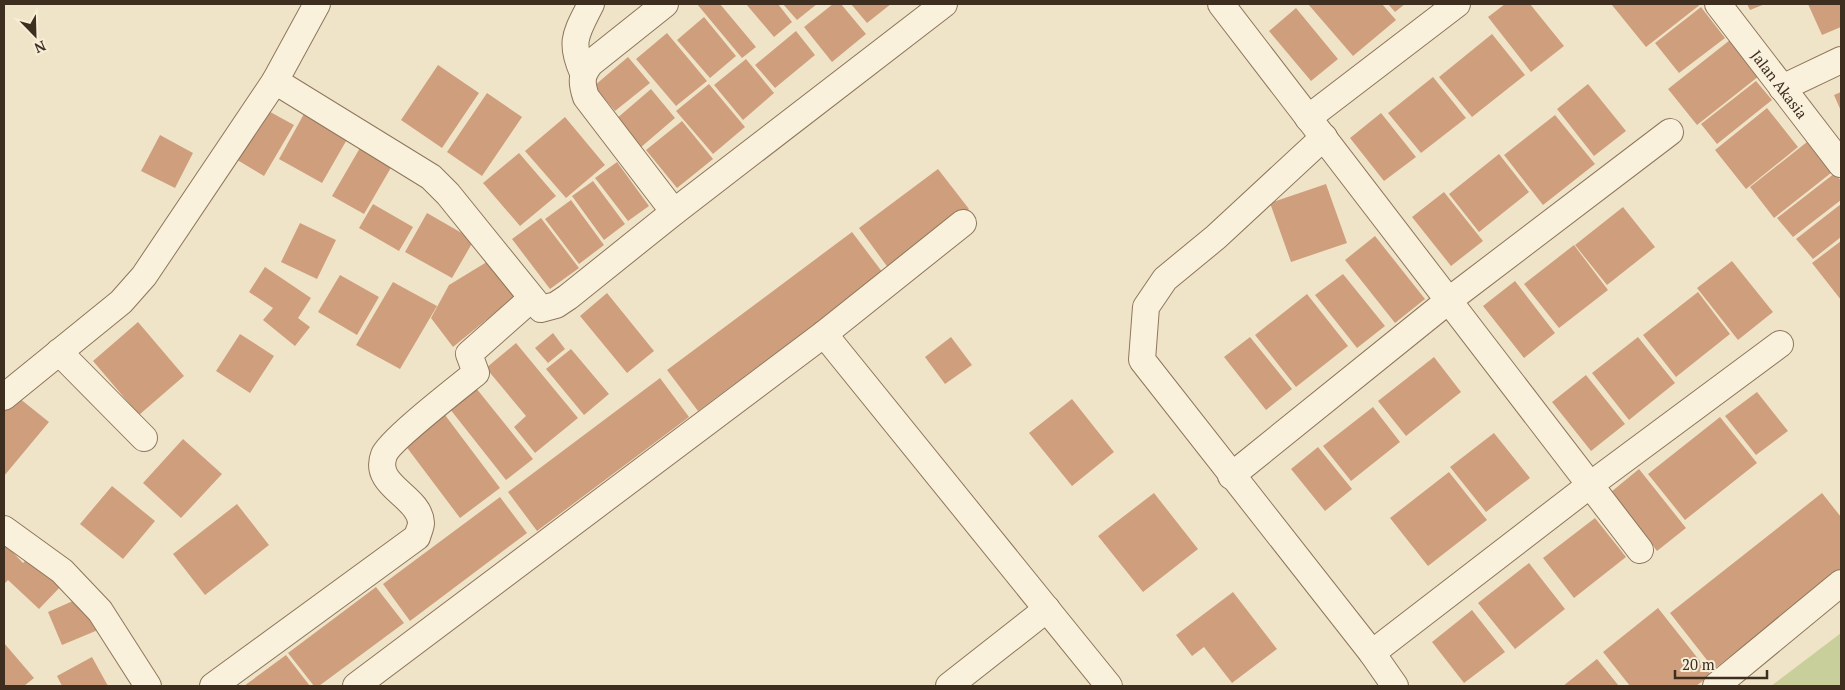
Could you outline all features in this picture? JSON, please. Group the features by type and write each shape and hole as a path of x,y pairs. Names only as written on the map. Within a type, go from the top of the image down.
{"street":[{"path":"4,397 121,302 144,276 275,80 317,4"},
{"path":"591,4 577,32 574,53 583,73 582,83 586,97 674,212"},
{"path":"583,73 591,63 665,4"},
{"path":"275,80 432,177 448,194 541,309 562,301 674,212 944,4"},
{"path":"1221,4 1640,550"},
{"path":"1395,686 1372,653 1231,476 1142,360 1146,307 1165,279 1216,237 1316,128 1457,4"},
{"name":"Jalan Akasia","path":"1718,4 1841,164"},
{"path":"1782,88 1841,60"},
{"path":"1231,476 1448,301 1670,132"},
{"path":"356,686 824,334 963,223"},
{"path":"213,686 417,538 421,524 419,515 414,505 396,490 384,472 384,455 398,438 476,373 469,354 531,299"},
{"path":"824,334 1109,686"},
{"path":"1372,653 1590,485 1780,344"},
{"path":"59,352 144,438"},
{"path":"4,529 62,571 95,606 148,686"},
{"path":"1716,686 1841,583"},
{"path":"949,686 1047,609"}],"green space":[{"path":"1841,633 1841,686 1771,686"}],"building":[{"path":"697,4 720,4 756,47 742,58"},
{"path":"746,4 778,4 792,22 774,37"},
{"path":"783,4 817,4 797,20"},
{"path":"833,4 841,4 866,34 832,62 804,27"},
{"path":"851,4 891,4 867,23"},
{"path":"1308,4 1382,4 1396,20 1353,56"},
{"path":"1388,4 1405,4 1395,12"},
{"path":"1505,4 1530,4 1564,46 1531,72 1488,17"},
{"path":"1613,4 1701,4 1646,47"},
{"path":"1747,4 1765,4 1750,10"},
{"path":"1808,4 1841,4 1841,27 1822,35"},
{"path":"1701,7 1725,38 1679,73 1655,43"},
{"path":"1296,8 1338,59 1311,81 1269,31"},
{"path":"704,17 736,56 710,78 677,40"},
{"path":"796,31 815,55 775,88 755,65"},
{"path":"667,33 707,81 676,106 636,59"},
{"path":"1492,34 1525,75 1472,117 1439,77"},
{"path":"1730,40 1759,76 1697,125 1668,89"},
{"path":"628,57 650,83 615,111 594,86"},
{"path":"746,59 774,93 743,120 714,85"},
{"path":"438,65 479,93 442,148 401,120"},
{"path":"1433,77 1466,118 1421,153 1388,113"},
{"path":"1756,81 1772,100 1717,144 1701,124"},
{"path":"709,84 745,127 713,154 676,111"},
{"path":"1588,84 1626,131 1594,156 1557,109"},
{"path":"651,89 675,118 640,148 616,119"},
{"path":"1841,92 1841,111 1834,95"},
{"path":"487,93 522,117 482,176 447,152"},
{"path":"263,108 294,125 264,176 234,158"},
{"path":"1767,108 1798,147 1746,189 1715,150"},
{"path":"305,112 349,136 322,183 279,159"},
{"path":"1381,113 1416,157 1384,181 1350,138"},
{"path":"1555,115 1595,164 1543,205 1504,155"},
{"path":"565,117 605,165 566,198 525,151"},
{"path":"682,121 713,159 677,188 646,150"},
{"path":"160,135 193,153 175,188 141,171"},
{"path":"364,141 396,159 364,214 332,196"},
{"path":"1807,142 1831,173 1774,218 1750,187"},
{"path":"519,153 556,196 520,226 483,183"},
{"path":"1499,154 1529,192 1479,232 1449,194"},
{"path":"617,162 649,206 628,221 595,178"},
{"path":"938,169 969,209 889,269 859,228"},
{"path":"1835,173 1841,181 1841,200 1793,237 1777,218"},
{"path":"593,181 625,224 604,240 572,196"},
{"path":"1326,184 1347,243 1291,262 1270,203"},
{"path":"1444,192 1483,241 1451,266 1412,217"},
{"path":"571,200 604,245 579,264 545,219"},
{"path":"373,204 413,227 399,251 359,228"},
{"path":"1841,204 1841,237 1813,259 1796,239"},
{"path":"1623,207 1655,247 1607,285 1575,245"},
{"path":"427,213 474,240 452,278 405,252"},
{"path":"541,218 579,268 550,289 512,239"},
{"path":"300,223 336,240 317,279 281,262"},
{"path":"852,232 883,273 698,411 667,370"},
{"path":"1375,236 1425,299 1395,323 1345,260"},
{"path":"1841,241 1841,300 1812,263"},
{"path":"1574,245 1608,290 1559,328 1524,284"},
{"path":"490,260 518,294 453,347 431,318 449,285"},
{"path":"1732,261 1773,312 1738,340 1697,288"},
{"path":"265,267 311,298 298,318 310,327 295,346 263,320 273,308 249,292"},
{"path":"1343,274 1385,326 1357,348 1315,295"},
{"path":"340,275 379,297 357,335 318,312"},
{"path":"1515,281 1555,333 1524,358 1483,306"},
{"path":"393,282 437,306 400,369 356,345"},
{"path":"1698,292 1730,334 1676,377 1643,335"},
{"path":"607,293 654,351 627,373 580,316"},
{"path":"1307,294 1348,346 1296,387 1255,335"},
{"path":"138,322 184,376 139,415 93,361"},
{"path":"553,333 565,349 548,363 535,348"},
{"path":"240,334 274,356 250,393 216,371"},
{"path":"951,337 972,365 945,384 925,357"},
{"path":"1250,337 1292,389 1266,410 1224,357"},
{"path":"1638,337 1675,383 1629,420 1592,373"},
{"path":"516,343 578,418 535,453 514,427 526,416 486,368"},
{"path":"571,349 609,394 584,415 546,369"},
{"path":"1434,357 1461,392 1406,436 1378,401"},
{"path":"1586,375 1625,424 1591,451 1552,402"},
{"path":"660,378 689,417 537,531 508,492"},
{"path":"472,383 533,459 506,480 446,404"},
{"path":"1757,392 1788,431 1756,455 1725,416"},
{"path":"14,394 49,422 4,476 4,406"},
{"path":"1072,399 1114,452 1072,486 1029,433"},
{"path":"1373,407 1400,442 1351,481 1323,446"},
{"path":"442,411 500,488 460,518 402,441"},
{"path":"1720,417 1757,463 1685,520 1648,474"},
{"path":"1494,433 1530,478 1486,512 1450,467"},
{"path":"183,439 222,474 181,518 143,483"},
{"path":"1318,447 1352,489 1325,511 1291,469"},
{"path":"1639,469 1686,528 1657,551 1611,492"},
{"path":"1449,472 1487,520 1428,566 1390,518"},
{"path":"112,486 155,521 123,559 80,524"},
{"path":"1154,493 1198,549 1143,592 1098,536"},
{"path":"1822,493 1841,517 1841,570 1714,669 1670,613"},
{"path":"500,497 527,533 410,621 383,584"},
{"path":"237,504 269,545 205,595 173,554"},
{"path":"1595,518 1626,557 1574,598 1543,558"},
{"path":"4,543 23,563 33,553 65,582 39,609 8,580 4,584"},
{"path":"1529,563 1565,609 1515,649 1478,603"},
{"path":"376,587 404,623 319,686 314,686 288,653"},
{"path":"1233,592 1277,649 1232,683 1204,647 1192,656 1176,635"},
{"path":"84,596 98,630 62,645 48,612"},
{"path":"1658,608 1711,675 1696,686 1630,686 1603,652"},
{"path":"1472,610 1505,652 1464,683 1432,642"},
{"path":"4,643 34,678 24,686 4,686"},
{"path":"286,655 310,686 244,686"},
{"path":"92,657 108,686 62,686 57,676"},
{"path":"1597,659 1619,686 1563,686"}]}
